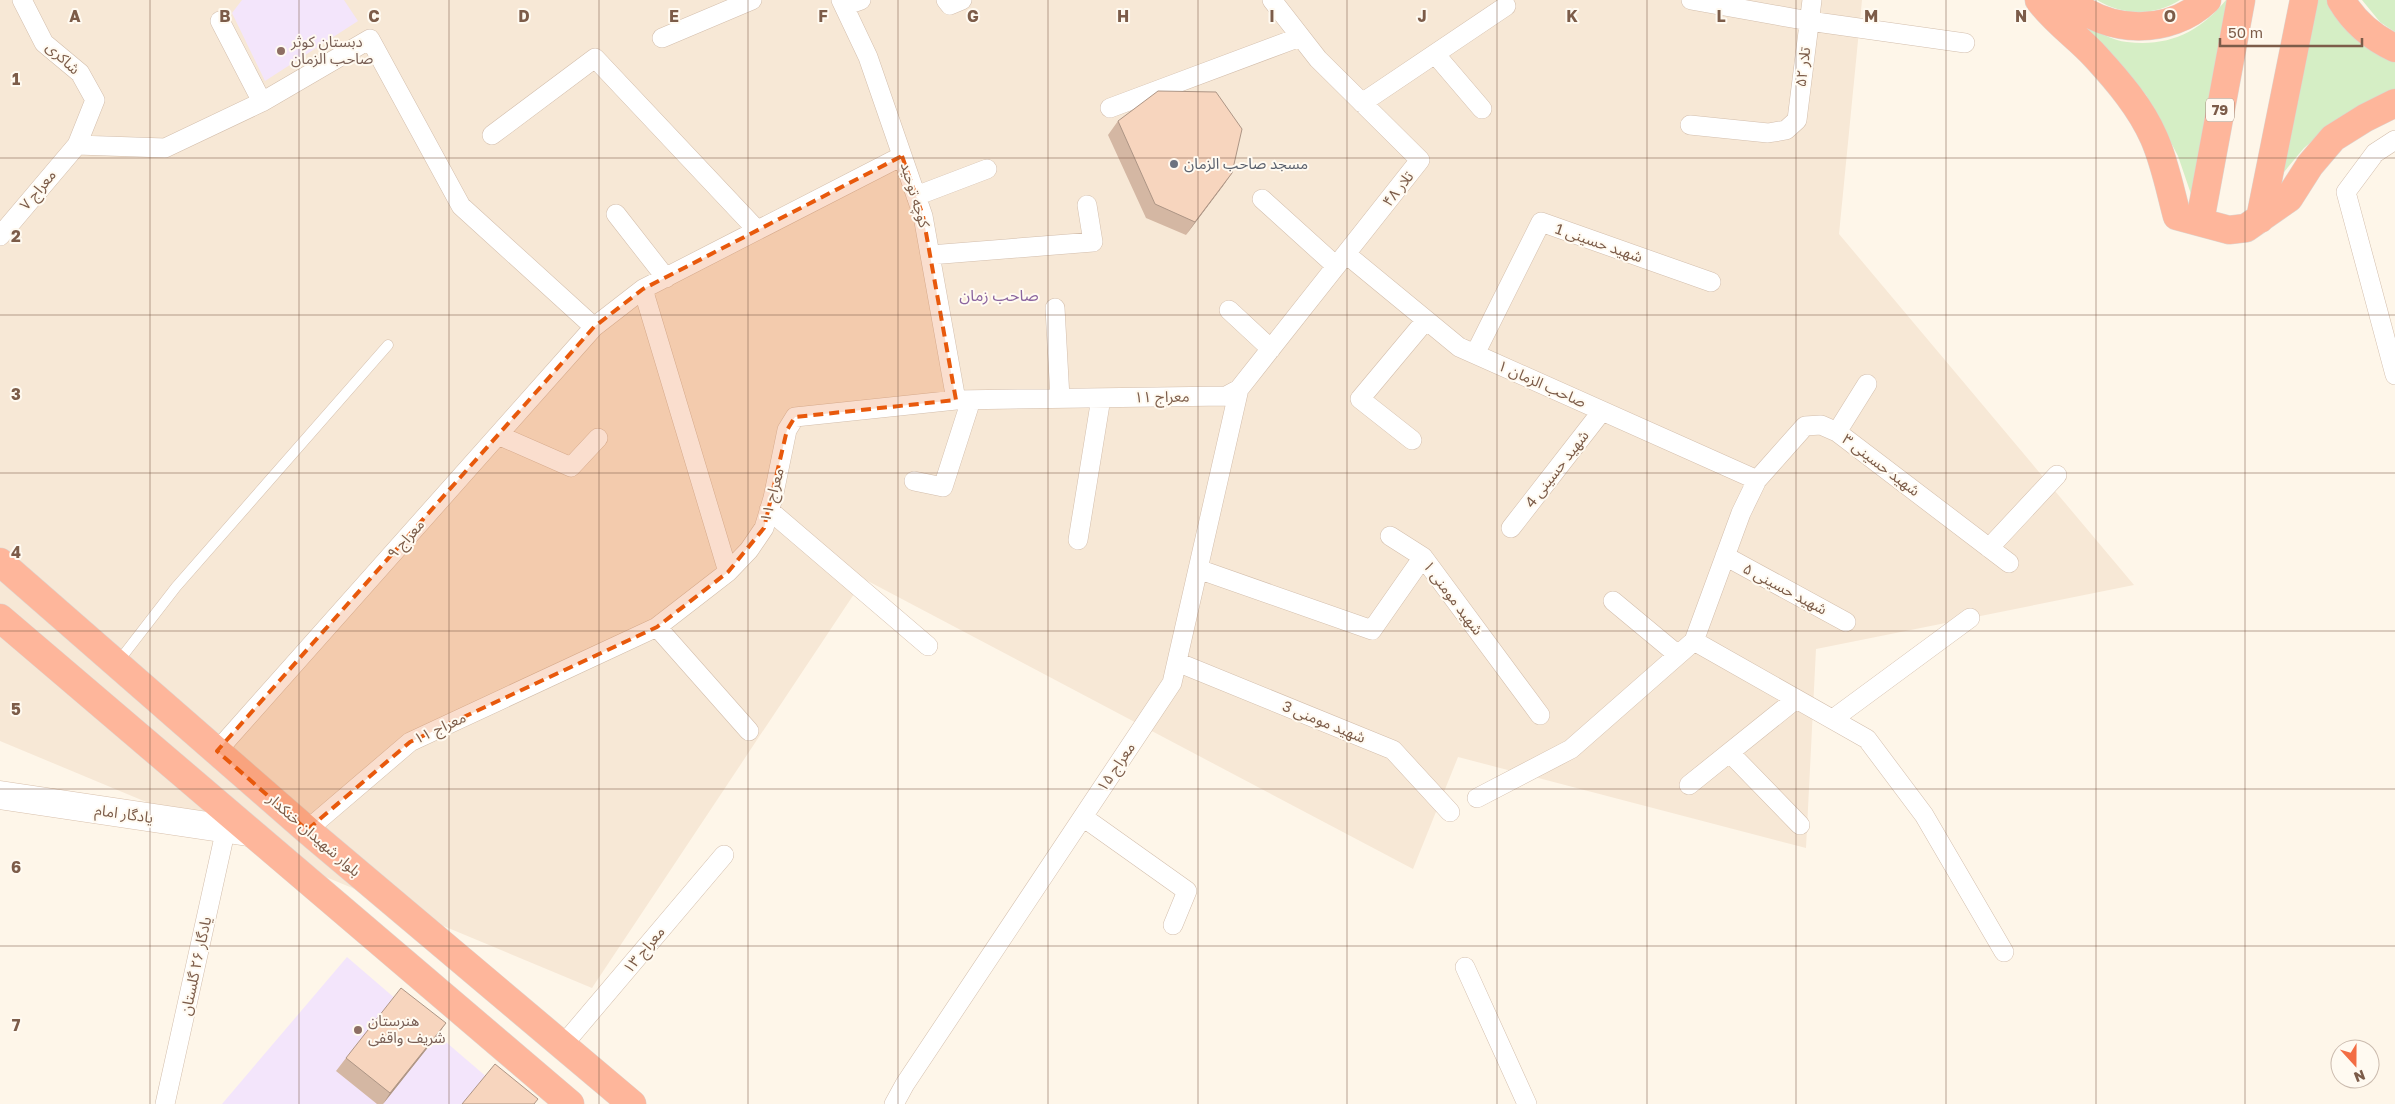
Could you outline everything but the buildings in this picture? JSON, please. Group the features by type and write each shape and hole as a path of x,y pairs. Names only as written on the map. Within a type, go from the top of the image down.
{"highway":[{"path":"2039,0 2095,56 2136,106 2154,138 2167,174 2177,216 2200,220 2229,230 2246,228 2289,198 2310,165 2333,138 2365,118 2395,103"},
{"path":"2070,0 2082,11 2116,25 2148,27 2180,19 2207,0"},
{"name":"79","path":"2200,220 2241,0"},
{"path":"2260,219 2304,0"},
{"path":"2342,0 2351,17 2371,35 2395,48"},
{"name":"بلوار شهیدان خنکدار","path":"0,562 307,830 632,1104"},
{"path":"0,618 237,830 570,1104"}],"main road":[{"name":"یادگار امام","path":"0,795 237,830"}],"street":[{"name":"شاکری","path":"22,0 44,43 80,73 95,100 77,145"},
{"path":"662,38 752,0"},
{"path":"946,0 950,6 962,0"},
{"name":"تلار ۴۸","path":"1238,389 1420,160 1318,59 1272,0"},
{"path":"1691,0 1809,21 1966,43"},
{"name":"تلار ۵۲","path":"1690,125 1768,134 1786,130 1797,120 1812,0"},
{"name":"کوچه توحید","path":"849,2 923,216 963,400"},
{"path":"1362,103 1506,6"},
{"path":"220,21 262,102"},
{"path":"1110,108 1300,36"},
{"path":"77,145 165,148 262,102 370,39 461,206 594,326"},
{"path":"1435,54 1482,109"},
{"path":"492,135 595,58 757,230"},
{"path":"2395,140 2375,153 2346,192 2395,375"},
{"name":"معراج ۷","path":"0,236 77,145"},
{"name":"معراج ۹","path":"217,751 594,326 643,289 902,156"},
{"path":"916,196 987,169"},
{"name":"صاحب الزمان ۱","path":"1262,199 1342,260 1426,320 1459,347 1757,480"},
{"path":"930,255 1093,242 1087,205"},
{"path":"616,214 666,278"},
{"name":"شهید حسینی 1","path":"1476,354 1541,222 1710,282"},
{"path":"643,289 728,572"},
{"path":"1055,308 1060,398"},
{"path":"1229,310 1270,349"},
{"path":"1412,440 1360,399 1426,320"},
{"path":"1838,432 1867,384"},
{"name":"معراج ۱۱","path":"307,830 410,742 657,627 728,572 749,550 764,528 787,430 795,417 963,400 1226,396 1238,389"},
{"name":"معراج ۱۵","path":"894,1104 905,1084 1172,684 1238,389"},
{"path":"1078,540 1101,398"},
{"path":"914,481 943,487 963,400"},
{"name":"شهید حسینی 4","path":"1511,528 1602,411"},
{"name":"شهید حسینی ۳","path":"1694,641 1741,514 1757,480 1805,426 1821,425 1838,432 2009,563"},
{"path":"498,434 571,467 598,438"},
{"path":"1989,548 2057,475"},
{"path":"769,510 928,646"},
{"path":"1390,536 1423,557"},
{"name":"شهید حسینی ۵","path":"1725,556 1846,622"},
{"name":"شهید مومنی ۱","path":"1198,569 1372,630 1423,557 1540,714"},
{"path":"1613,601 1678,655"},
{"path":"1833,720 1970,618"},
{"path":"657,627 749,731"},
{"path":"1477,798 1571,749 1694,641 1867,739 1924,815 2004,952"},
{"name":"شهید مومنی 3","path":"1177,662 1394,750 1450,812"},
{"path":"1690,785 1796,699"},
{"path":"1730,752 1800,824"},
{"path":"1082,817 1187,891 1173,925"},
{"name":"یادگار ۲۶ گلستان","path":"165,1104 237,830"},
{"name":"معراج ۱۳","path":"563,1045 724,855"},
{"path":"1466,966 1527,1104"}],"lane":[{"path":"117,664 176,587 388,345"}],"highlighted area":[{"path":"902,156 923,216 956,400 795,417 787,430 764,528 728,572 657,627 410,742 307,830 217,751 594,327 643,289"}],"shaded area":[{"path":"0,0 1862,0 1839,234 2134,585 1816,649 1806,848 1458,757 1413,869 864,579 592,988 0,741"},
{"name":"دبستان کوثر صاحب الزمان","path":"242,0 344,0 358,21 265,81 232,13"},
{"name":"هنرستان شریف واقفی","path":"347,957 518,1104 222,1104"}],"green space":[{"path":"2097,0 2180,0 2160,9 2139,12 2117,9"},
{"path":"2226,0 2229,0 2191,194 2178,156 2146,95 2084,26 2122,41 2157,42 2182,35 2194,29"},
{"path":"2317,0 2329,0 2395,60 2395,90 2326,129 2304,148 2279,178"},
{"path":"2362,0 2395,0 2395,32 2380,22"}],"place":[{"name":"دبستان کوثر صاحب الزمان","path":"281,51"},
{"name":"مسجد صاحب الزمان","path":"1174,164"},
{"name":"هنرستان شریف واقفی","path":"358,1030"}],"district":[{"name":"صاحب زمان","path":"999,295"}]}
